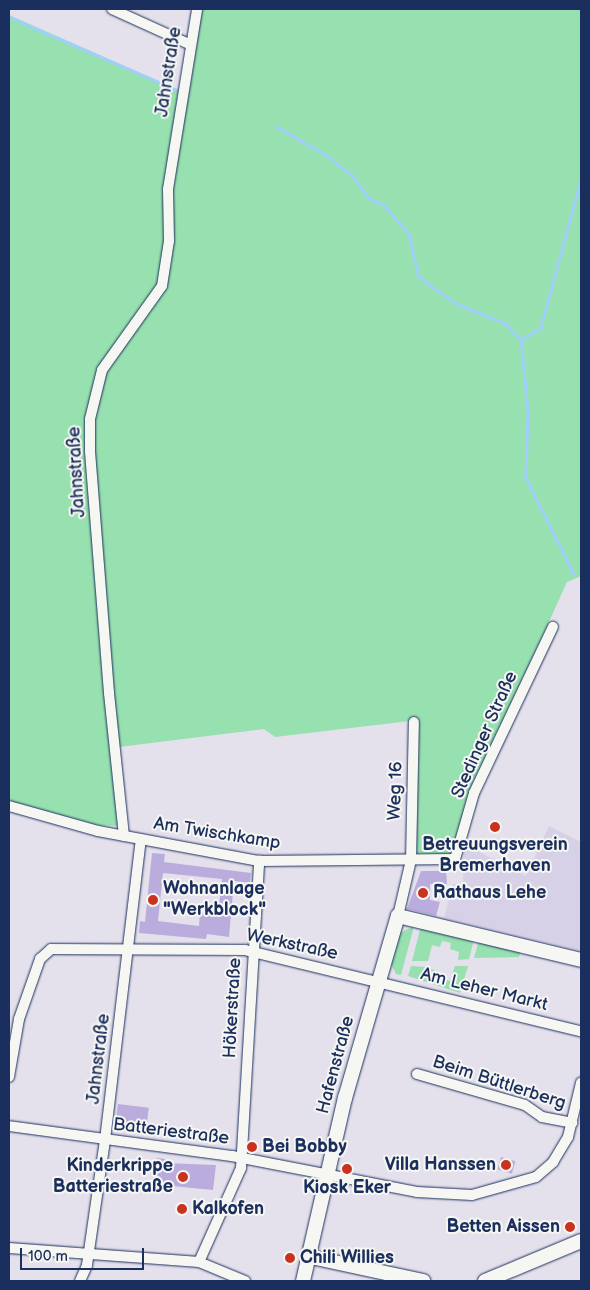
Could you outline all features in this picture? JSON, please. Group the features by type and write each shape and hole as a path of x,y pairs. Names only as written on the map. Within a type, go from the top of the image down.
{"street":[{"path":"112,9 189,44"},
{"name":"Jahnstraße","path":"124,836 109,693 90,451 90,419 102,370 162,286 169,241 168,189 189,44 197,9"},
{"name":"Stedinger Straße","path":"455,859 474,793 552,628"},
{"name":"Weg 16","path":"411,860 414,722"},
{"name":"Am Twischkamp","path":"9,806 124,836 259,861 455,859"},
{"name":"Jahnstraße","path":"80,1281 88,1253 105,1140 142,839"},
{"name":"Hafenstraße","path":"303,1281 311,1257 359,1043 380,981 411,860"},
{"name":"Hökerstraße","path":"199,1262 241,1168 259,861"},
{"path":"398,916 581,960"},
{"name":"Werkstraße","path":"9,1077 18,1019 40,959 48,950 119,952 129,946 253,951 380,981"},
{"name":"Am Leher Markt","path":"380,981 581,1031"},
{"name":"Beim Büttlerberg","path":"417,1074 525,1105 542,1117 572,1123"},
{"name":"Batteriestraße","path":"9,1126 242,1157 417,1192 494,1192 536,1177 553,1162 572,1123 581,1083"},
{"path":"486,1281 581,1241"},
{"path":"9,1248 199,1262 244,1281"},
{"path":"311,1257 423,1281"}],"shaded area":[{"path":"549,826 581,842 581,951 444,918 453,884 463,884 464,844 526,876"}],"green space":[{"path":"202,9 581,9 581,576 567,582 465,806 451,854 415,853 418,720 275,737 264,729 111,748 119,826 96,825 9,801 9,15 179,90"},
{"path":"414,926 401,975 396,974 391,964 400,933"},
{"path":"421,926 474,939 469,959 458,960 459,952 450,949 451,943 442,941 440,947 432,945 428,961 412,961"},
{"path":"479,940 521,951 519,957 474,958"},
{"path":"411,966 427,967 438,972 437,977 450,981 455,966 468,966 460,993 408,976"}],"building":[{"name":"Wohnanlage \"Werkblock\"","path":"152,853 165,854 164,862 251,873 250,883 234,881 229,937 207,934 206,939 139,933 140,921 145,922","holes":["163,873 222,879 218,914 200,912 199,926 158,921"]},
{"name":"Rathaus Lehe","path":"421,871 446,871 447,884 430,884 430,900 440,902 436,916 407,909"},
{"path":"118,1104 149,1108 146,1134 115,1130"},
{"name":"Villa Hanssen","path":"501,1157 515,1161 512,1174 497,1169"},
{"name":"Kinderkrippe Batteriestraße","path":"157,1158 165,1159 164,1163 216,1165 213,1190 151,1184"}],"waterway":[{"path":"9,17 177,90"},
{"path":"276,126 328,156 353,176 370,199 384,205 409,234 419,277 457,304 505,323 521,339 540,329 581,178"},
{"path":"521,339 528,410 526,478 574,574"}],"place":[{"name":"Betreuungsverein Bremerhaven","path":"495,827"},
{"name":"Rathaus Lehe","path":"423,893"},
{"name":"Wohnanlage \"Werkblock\"","path":"153,900"},
{"name":"Bei Bobby","path":"252,1147"},
{"name":"Villa Hanssen","path":"506,1165"},
{"name":"Kiosk Eker","path":"347,1169"},
{"name":"Kinderkrippe Batteriestraße","path":"183,1177"},
{"name":"Kalkofen","path":"182,1209"},
{"name":"Betten Aissen","path":"570,1227"},
{"name":"Chili Willies","path":"290,1258"}]}
